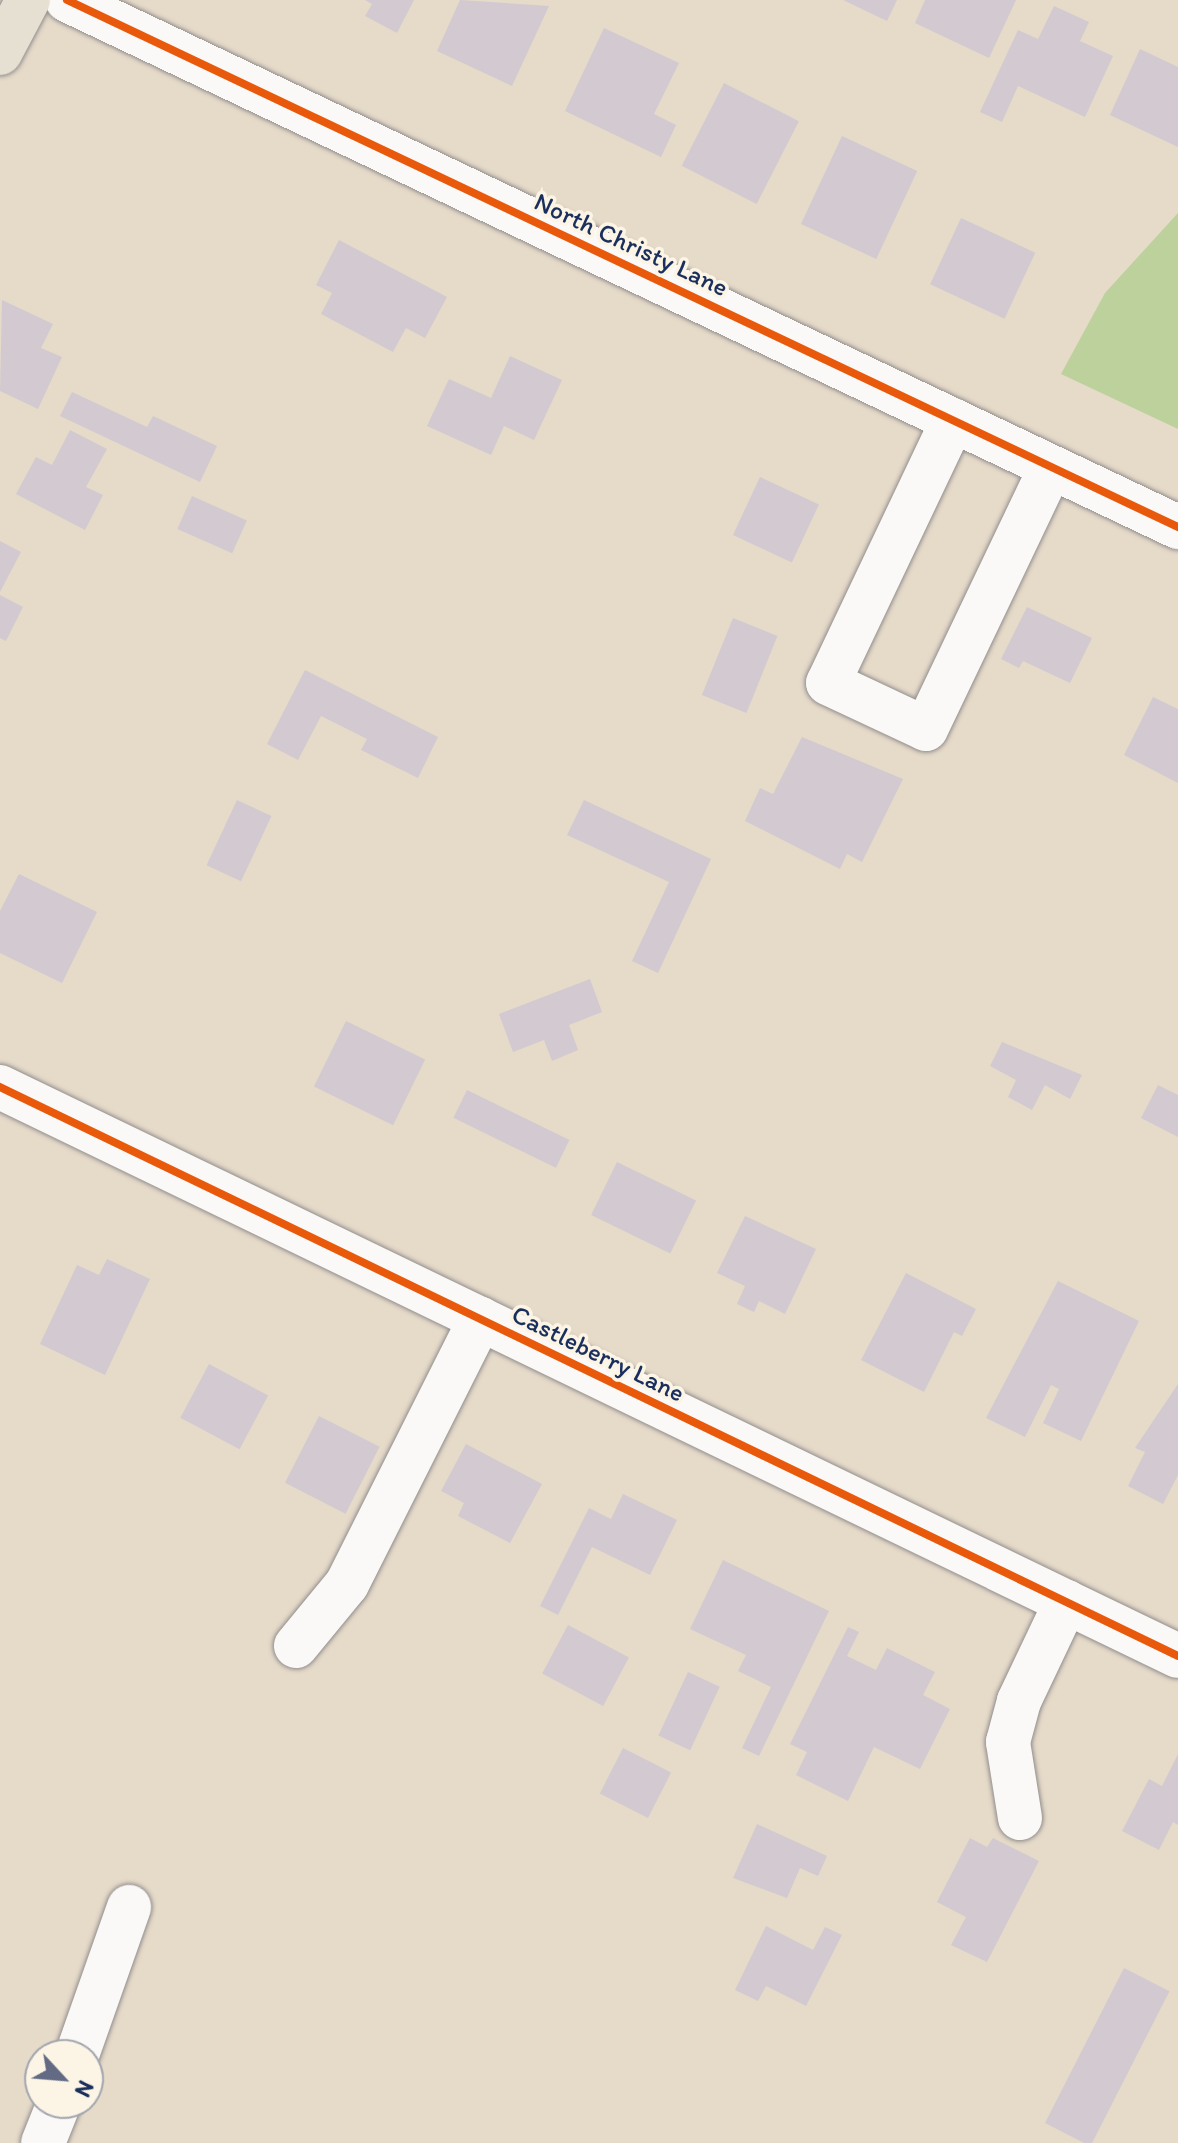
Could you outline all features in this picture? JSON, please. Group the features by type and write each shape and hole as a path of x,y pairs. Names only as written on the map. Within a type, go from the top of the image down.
{"main road":[{"path":"0,53 28,0"}],"street":[{"name":"North Christy Lane","path":"67,0 1178,527"},
{"path":"953,420 828,683 926,729 1051,467"},
{"name":"Castleberry Lane","path":"0,1087 1178,1656"},
{"path":"296,1646 347,1584 480,1319"},
{"path":"1020,1818 1008,1742 1019,1701 1066,1602"},
{"path":"83,2039 129,1907"},
{"path":"43,2143 53,2119"}],"green space":[{"path":"1178,213 1178,429 1061,374 1105,293"}],"building":[{"path":"365,0 414,0 397,33 365,16 372,4"},
{"path":"460,0 549,6 512,86 437,51"},
{"path":"843,0 897,0 887,21"},
{"path":"925,0 1016,0 989,58 915,23"},
{"path":"1054,6 1089,22 1080,41 1113,56 1085,117 1018,86 1002,122 980,112 1018,30 1038,39"},
{"path":"604,28 679,63 654,114 676,125 661,157 565,111"},
{"path":"1140,49 1178,67 1178,147 1110,115"},
{"path":"724,83 799,121 757,204 682,166"},
{"path":"842,136 917,171 876,259 801,224"},
{"path":"961,218 1035,253 1004,319 930,284"},
{"path":"339,240 447,297 425,338 406,328 393,352 321,314 332,293 316,285"},
{"path":"2,300 53,324 41,348 62,357 38,409 0,391"},
{"path":"510,356 562,380 534,440 504,426 491,455 427,426 449,379 491,398"},
{"path":"72,392 147,427 153,416 217,446 200,482 60,416"},
{"path":"70,430 107,449 86,487 103,495 85,530 16,494 36,457 52,465"},
{"path":"760,477 819,504 792,562 733,535"},
{"path":"192,496 247,520 232,553 177,529"},
{"path":"0,541 21,552 0,592"},
{"path":"0,595 23,607 6,641 0,638"},
{"path":"1027,607 1092,638 1070,683 1023,661 1019,668 1001,659"},
{"path":"733,618 778,636 746,713 702,695"},
{"path":"305,670 438,737 418,778 361,750 367,739 321,716 298,760 267,744"},
{"path":"1153,697 1178,709 1178,783 1124,755"},
{"path":"802,737 903,779 862,862 847,854 840,869 745,821 760,788 773,794"},
{"path":"237,800 271,816 241,881 207,865"},
{"path":"584,800 711,859 658,973 632,961 669,882 567,835"},
{"path":"19,874 97,912 62,983 0,953 0,911"},
{"path":"590,979 602,1012 569,1025 578,1050 552,1061 544,1040 513,1052 499,1014"},
{"path":"346,1021 425,1060 393,1125 314,1087"},
{"path":"1002,1042 1082,1075 1070,1099 1045,1085 1032,1110 1008,1097 1016,1080 990,1066"},
{"path":"1158,1085 1178,1095 1178,1137 1141,1118"},
{"path":"467,1090 569,1140 556,1168 453,1118"},
{"path":"617,1162 696,1201 670,1254 591,1215"},
{"path":"745,1216 816,1249 785,1314 759,1301 754,1312 737,1304 745,1286 717,1273"},
{"path":"107,1259 150,1279 105,1375 40,1344 77,1265 99,1275"},
{"path":"906,1273 976,1309 962,1336 954,1332 924,1392 861,1360"},
{"path":"1058,1281 1139,1321 1081,1441 1043,1423 1059,1389 1051,1385 1025,1437 986,1418"},
{"path":"209,1364 268,1395 240,1449 180,1418"},
{"path":"1178,1384 1178,1475 1163,1504 1128,1486 1145,1452 1135,1448"},
{"path":"319,1416 380,1447 346,1514 285,1483"},
{"path":"466,1444 542,1484 510,1543 458,1516 464,1503 441,1491"},
{"path":"623,1494 677,1520 650,1575 592,1547 558,1615 540,1606 589,1508 611,1519"},
{"path":"723,1560 829,1611 759,1756 742,1748 771,1687 738,1671 746,1655 690,1629"},
{"path":"568,1625 629,1657 603,1706 542,1674"},
{"path":"848,1627 859,1632 847,1656 876,1670 887,1648 935,1672 923,1695 950,1709 920,1769 874,1747 848,1801 796,1775 807,1752 790,1744"},
{"path":"688,1672 720,1687 690,1750 658,1735"},
{"path":"623,1748 671,1773 648,1818 600,1793"},
{"path":"1178,1754 1178,1825 1173,1822 1159,1850 1122,1831 1149,1779 1162,1786"},
{"path":"757,1824 827,1856 818,1876 800,1868 787,1898 733,1878"},
{"path":"970,1838 987,1847 993,1838 1039,1861 987,1962 951,1945 966,1917 937,1902"},
{"path":"766,1926 813,1950 825,1927 842,1935 806,2006 766,1986 758,2001 735,1990"},
{"path":"1124,1968 1169,1991 1092,2143 1084,2143 1045,2123"}],"cycle path":[{"path":"67,0 1178,527"},
{"path":"0,1087 1178,1656"}]}
